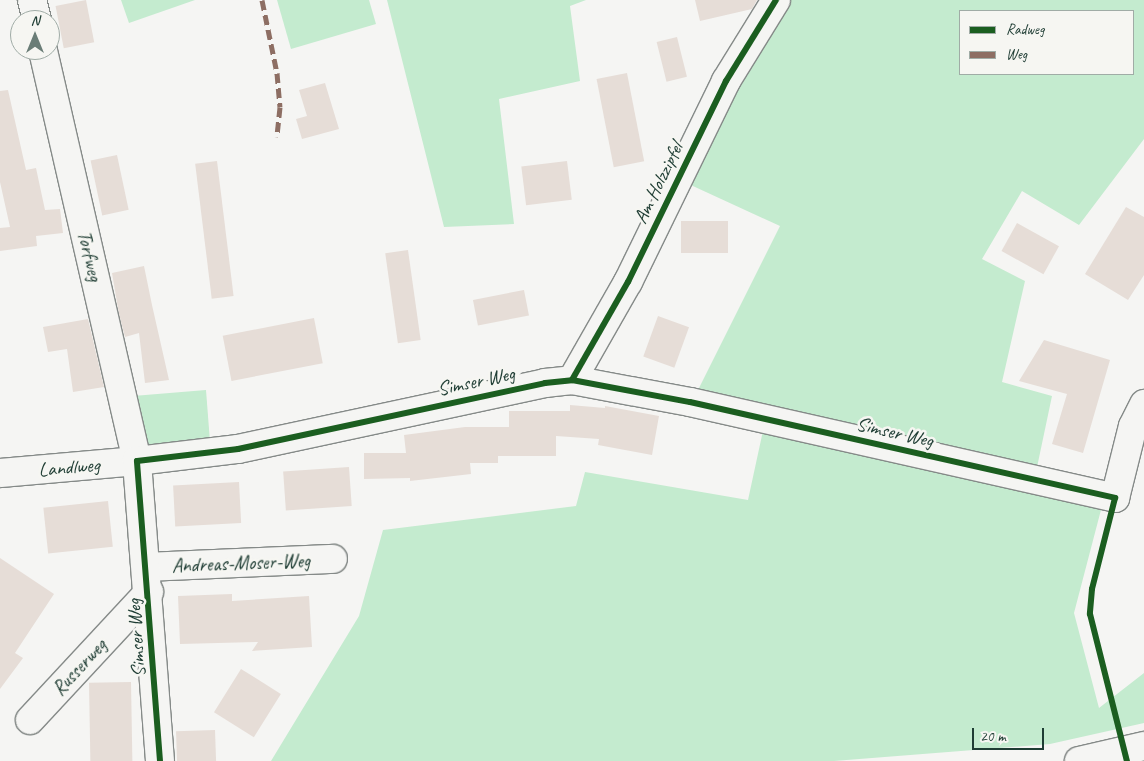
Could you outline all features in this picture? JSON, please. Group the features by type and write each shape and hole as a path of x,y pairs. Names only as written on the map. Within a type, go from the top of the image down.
{"street":[{"name":"Am Holzzipfel","path":"572,380 628,282 726,81 776,0"},
{"name":"Torfweg","path":"46,60 138,461"},
{"name":"Simser Weg","path":"160,761 149,579 138,461 238,449 545,383 572,380 690,402 1115,498 1133,426 1144,404"},
{"name":"Landlweg","path":"0,473 138,461"},
{"name":"Andreas-Moser-Weg","path":"149,579 333,559"},
{"name":"Russerweg","path":"30,720 149,579"},
{"path":"1079,761 1144,746"}],"green space":[{"path":"121,0 195,0 129,23"},
{"path":"277,0 369,0 376,24 291,49"},
{"path":"387,0 586,0 570,6 580,81 499,99 514,224 444,227"},
{"path":"783,0 1144,0 1144,139 1079,225 1022,191 982,259 1025,281 1002,382 1052,396 1036,472 696,394 780,226 682,181"},
{"path":"206,390 210,442 146,446 133,396"},
{"path":"764,426 1102,506 1074,613 1099,708 1144,673 1144,723 1050,744 834,761 271,761 359,616 383,530 576,506 585,472 748,500"}],"building":[{"path":"86,0 94,42 64,48 60,29 60,10 56,10 56,6"},
{"path":"695,0 757,0 752,9 700,21"},
{"path":"677,37 687,77 667,82 657,42"},
{"path":"627,73 644,161 614,167 597,79"},
{"path":"325,83 339,129 302,139 296,119 307,116 299,90"},
{"path":"8,90 26,170 36,168 45,210 60,209 63,233 36,236 37,246 0,251 0,228 10,227 0,182 0,91"},
{"path":"117,155 129,210 102,215 91,161"},
{"path":"217,161 234,296 212,299 195,164"},
{"path":"567,161 572,200 526,205 521,167"},
{"path":"1126,207 1144,217 1144,275 1128,300 1085,274"},
{"path":"681,221 728,221 728,253 681,253"},
{"path":"1017,223 1059,246 1043,274 1001,251"},
{"path":"408,250 421,340 398,343 385,253"},
{"path":"144,266 169,380 145,383 139,333 125,337 112,273"},
{"path":"524,290 529,316 478,325 473,300"},
{"path":"658,316 689,327 674,368 643,356"},
{"path":"314,318 323,363 231,381 223,336"},
{"path":"88,319 104,387 73,392 67,349 48,352 43,327"},
{"path":"1044,340 1110,360 1083,453 1052,444 1067,394 1019,381"},
{"path":"570,405 605,408 605,406 659,416 652,455 598,445 599,439 556,436 556,456 498,456 498,463 470,463 471,474 410,481 410,478 364,479 364,453 406,453 404,435 465,427 509,427 509,411 570,411"},
{"path":"349,467 352,506 286,511 283,472"},
{"path":"239,482 241,523 175,526 173,485"},
{"path":"108,501 113,547 48,554 43,508"},
{"path":"0,558 54,594 15,653 23,658 0,689"},
{"path":"232,594 232,601 309,596 312,647 252,651 258,642 180,644 178,596"},
{"path":"241,669 281,694 254,737 214,712"},
{"path":"131,682 132,761 90,761 89,683"},
{"path":"215,730 216,761 177,761 176,731"}],"marked path":[{"path":"262,0 277,73 280,107 277,137"}],"cycle path":[{"path":"572,380 628,282 726,81 776,0"},
{"path":"160,761 137,461 238,449 545,383 572,380 690,402 1115,498 1092,589 1090,614 1127,761"}]}
